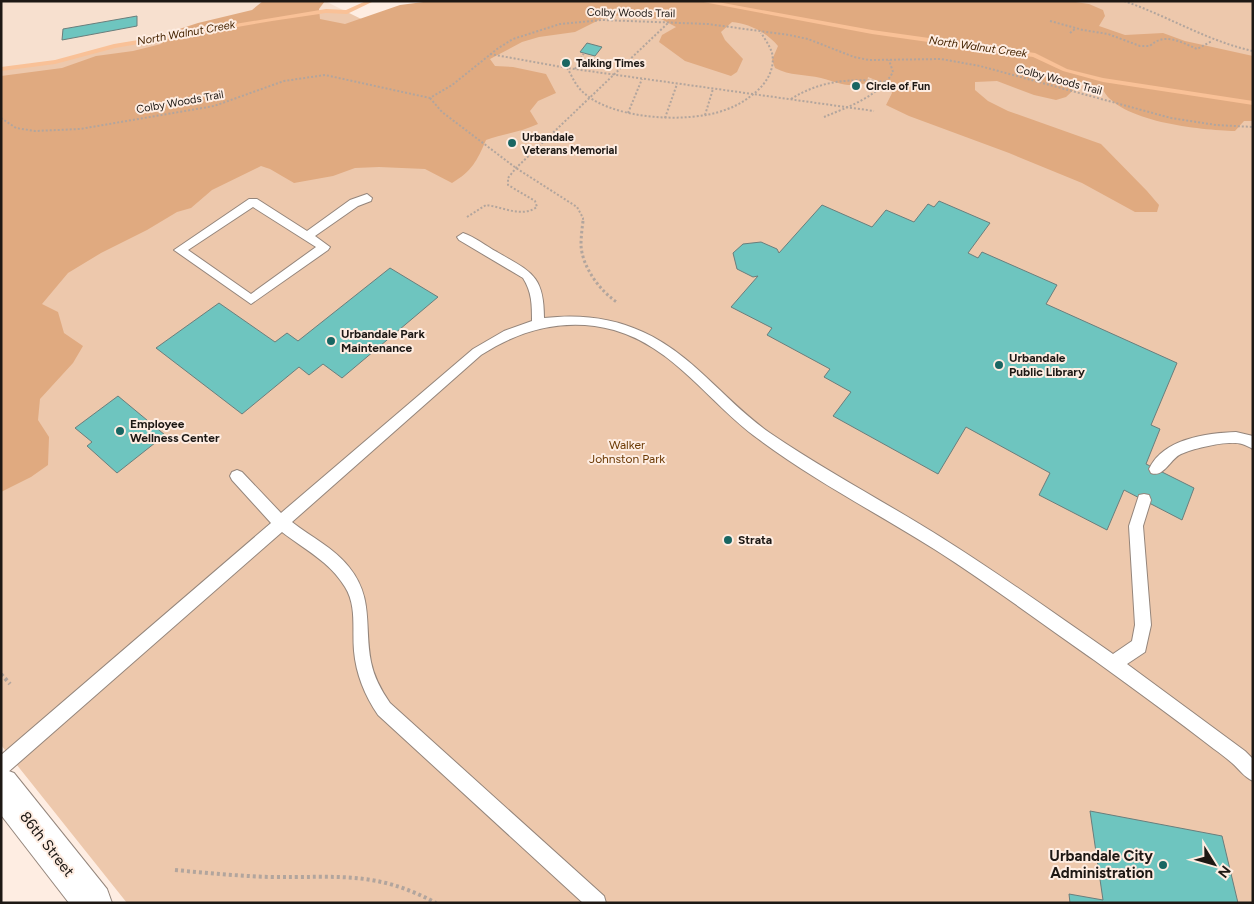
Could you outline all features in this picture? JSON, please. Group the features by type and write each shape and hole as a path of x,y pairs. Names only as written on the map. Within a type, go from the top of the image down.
{"main road":[{"name":"86th Street","path":"1,786 93,903"}],"lane":[{"path":"306,236 354,203 368,198"},
{"path":"253,202 306,236 324,247 251,300 180,250 253,202"},
{"path":"463,237 527,275 535,287 538,324"},
{"path":"1,768 494,339 538,324 589,320 616,326 646,340 676,358 712,388 734,413 768,440 813,470 942,546 1114,663 1239,757 1253,772"},
{"path":"1156,470 1163,459 1175,450 1189,445 1242,437 1253,443"},
{"path":"236,476 281,523 317,547 339,567 349,580 357,597 362,617 364,668 372,692 384,709 597,903"},
{"path":"1114,663 1139,646 1142,629 1136,526 1144,500"}],"path":[{"path":"1126,2 1172,20 1212,41 1253,51"},
{"name":"Colby Woods Trail","path":"1,118 16,128 35,131 80,129 214,106 284,81 325,75 430,98 464,76 490,54 513,39 525,34 574,22 602,20 708,24 808,39 862,59 926,58 962,62 1171,118 1253,127"},
{"path":"1050,21 1108,34 1146,46 1150,46 1157,39 1162,39 1175,41 1197,49 1212,41"},
{"path":"463,220 486,205 524,213 532,212 537,207 535,201 508,185 508,178 516,168 668,23"},
{"path":"1070,32 1076,28"},
{"path":"567,68 575,84 591,97 628,113 665,118 705,115 732,108 754,94 766,81 772,66 772,53 761,32"},
{"path":"576,69 584,53"},
{"path":"490,54 614,75 874,111"},
{"path":"824,117 847,107 887,82 892,77 893,72 889,60"},
{"path":"628,113 642,79"},
{"path":"790,100 801,92 830,82 858,79 887,82"},
{"path":"665,118 677,84"},
{"path":"705,115 713,89"},
{"path":"430,98 442,112 516,168 572,203 583,218 581,247 590,274 609,297 621,306"},
{"path":"1,674 10,684"},
{"path":"175,870 278,877 351,876 383,880 414,890 436,903"}],"shaded area":[{"path":"1,1 325,1 347,12 326,11 114,46 55,62 1,69"},
{"path":"263,1 325,1 319,9 320,19 345,24 400,5 431,1 1069,1 1089,4 1103,10 1105,16 1099,26 1125,35 1163,33 1185,41 1253,56 1253,121 1244,121 1235,131 1202,129 1161,122 1124,109 1111,100 1102,88 1082,82 1066,97 1056,100 1034,95 997,81 975,82 975,90 988,101 1008,111 1101,144 1159,205 1157,212 1135,212 1082,183 1009,153 909,116 886,105 892,93 890,86 868,77 867,83 848,85 775,68 772,60 778,46 769,37 751,27 732,22 721,32 725,40 743,59 737,72 731,76 685,61 659,42 662,35 676,27 661,19 609,15 575,32 539,37 522,42 490,59 495,66 513,67 546,74 556,93 538,101 530,111 538,124 486,140 473,165 452,183 425,169 379,167 355,168 333,176 294,183 261,166 212,190 191,208 177,212 68,273 42,304 58,312 64,333 83,346 73,363 40,399 38,420 49,437 48,465 31,477 1,492 1,76 62,68 96,56 133,51 161,44 170,32 252,10"}],"green space":[{"name":"Walker Johnston Park","path":"450,1 1253,1 1253,903 127,903 1,745 1,69 55,62 114,46 326,11 347,12 392,34"}],"building":[{"path":"137,16 137,26 62,40 63,29"},
{"path":"587,43 602,47 595,56 580,52"},
{"name":"Urbandale Public Library","path":"939,201 990,223 968,253 978,258 982,252 1057,285 1046,304 1177,363 1151,425 1160,429 1146,464 1194,488 1182,520 1124,490 1107,530 1039,495 1050,473 966,427 938,474 833,416 851,392 824,377 830,369 767,335 772,328 731,307 758,276 753,277 737,269 733,253 743,244 761,242 777,249 779,253 822,205 872,227 886,210 914,222 928,204 934,207"},
{"name":"Urbandale Park Maintenance","path":"390,268 438,297 342,378 323,364 309,375 299,367 242,414 156,348 219,303 275,342 287,333 298,341"},
{"name":"Employee Wellness Center","path":"118,396 165,435 117,473 87,446 92,442 75,428"},
{"name":"Urbandale City Administration","path":"1090,811 1222,836 1238,903 1070,903 1069,894 1103,900"}],"waterway":[{"name":"North Walnut Creek","path":"1,69 55,62 114,46 272,19 326,11 347,12 371,1"},
{"name":"North Walnut Creek","path":"701,1 872,32 1035,55 1065,70 1103,80 1253,103"}],"place":[{"name":"Talking Times","path":"566,63"},
{"name":"Circle of Fun","path":"856,86"},
{"name":"Urbandale Veterans Memorial","path":"512,143"},
{"name":"Urbandale Park Maintenance","path":"331,341"},
{"name":"Urbandale Public Library","path":"999,365"},
{"name":"Employee Wellness Center","path":"120,431"},
{"name":"Strata","path":"728,540"},
{"name":"Urbandale City Administration","path":"1163,865"}]}
